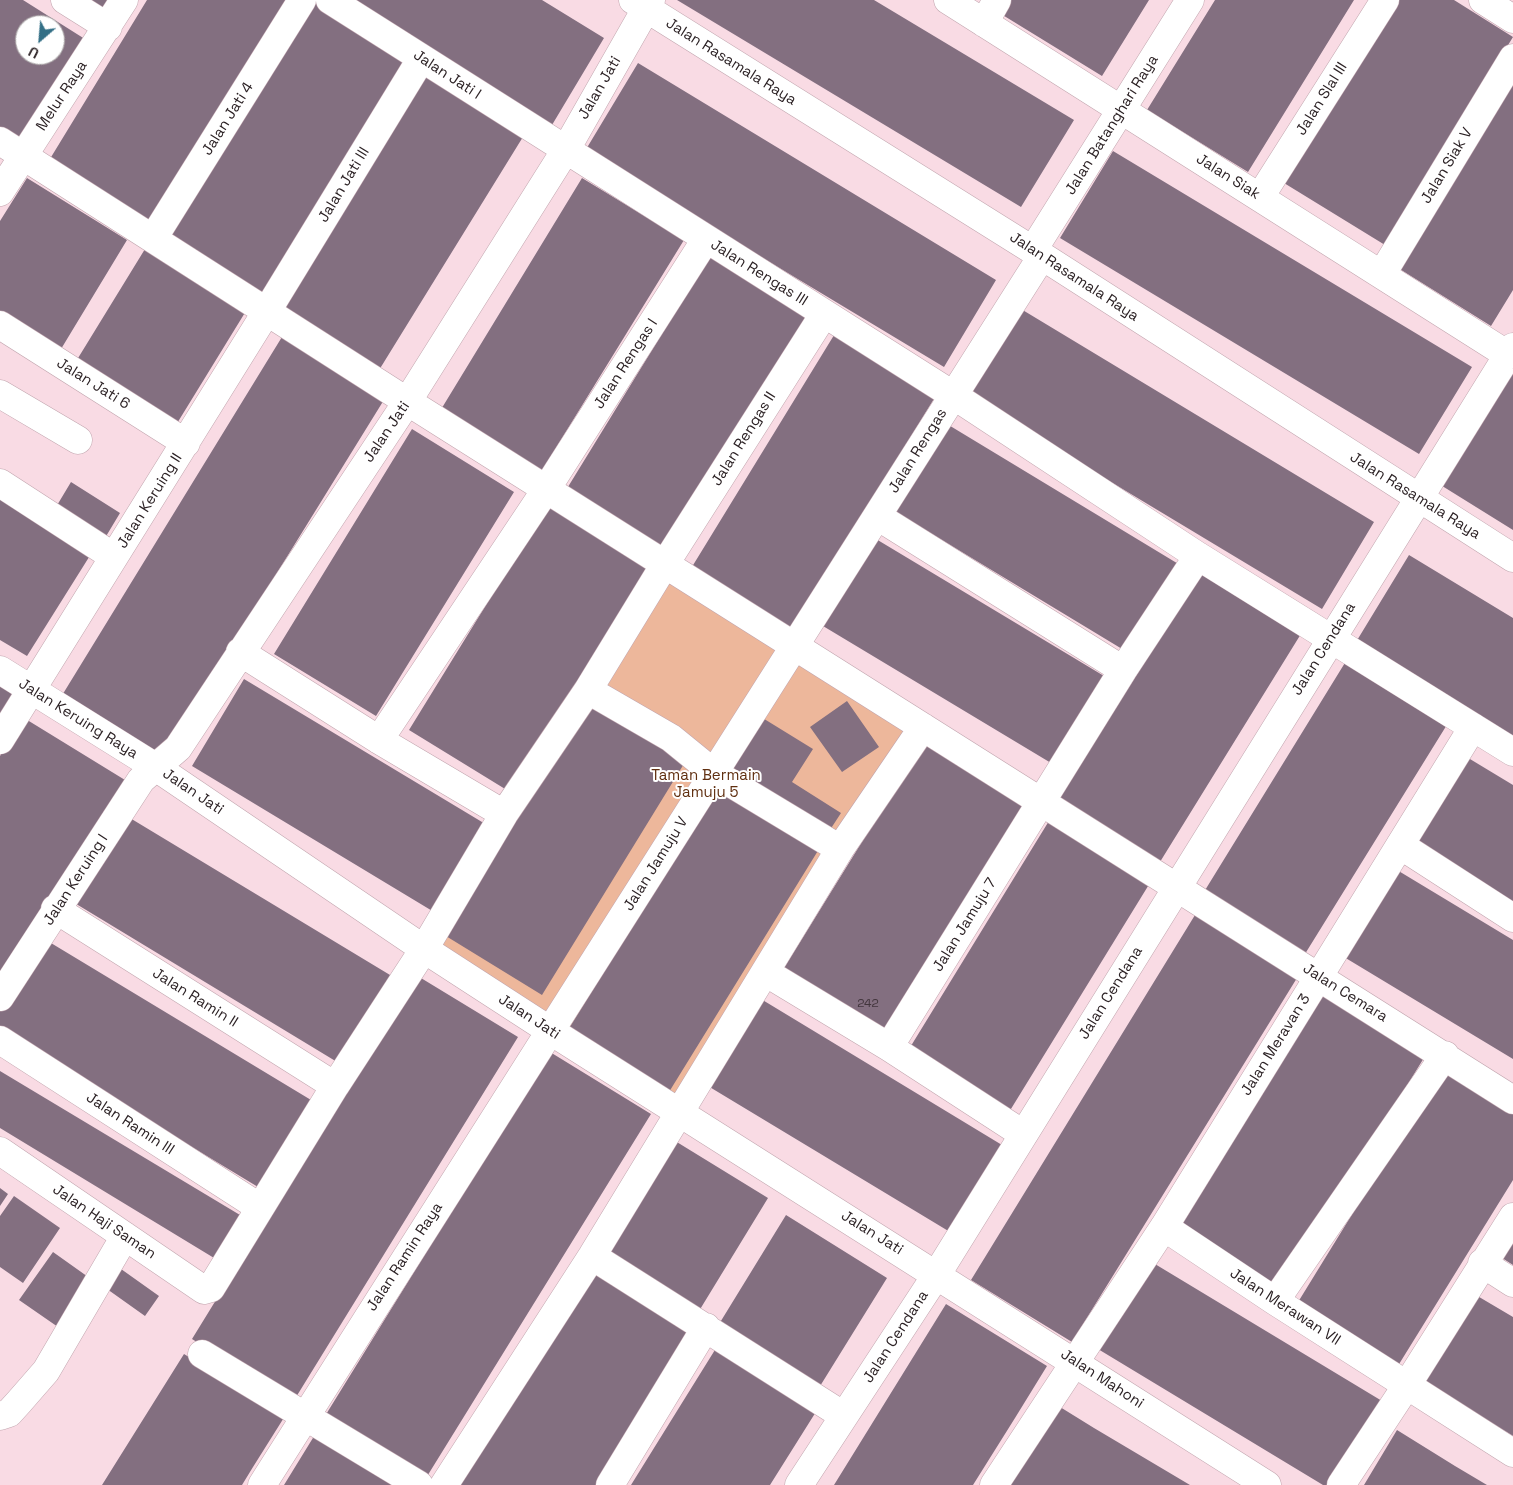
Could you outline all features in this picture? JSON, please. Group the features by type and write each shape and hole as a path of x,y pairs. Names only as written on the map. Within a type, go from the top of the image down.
{"street":[{"path":"64,0 108,27"},
{"name":"Melur Raya","path":"0,192 124,0"},
{"name":"Jalan Jati 4","path":"154,237 302,0"},
{"name":"Jalan Jati I","path":"330,0 565,151"},
{"name":"Jalan Siak","path":"948,0 990,11 1122,110 1382,274 1510,351"},
{"name":"Jalan Batanghari Raya","path":"1037,253 1190,0"},
{"name":"Jalan Slal III","path":"1260,197 1385,0"},
{"path":"1483,0 1513,20"},
{"name":"Jalan Jati","path":"644,3 565,151 407,402 178,748 157,768 424,949 680,1113 937,1274"},
{"name":"Jalan Rasamala Raya","path":"644,3 1513,558"},
{"name":"Jalan Siak V","path":"1382,274 1513,58"},
{"name":"Jalan Jati III","path":"267,311 421,59"},
{"name":"Jalan Cemara","path":"0,140 154,237 407,402 547,488 1042,803 1444,1054 1513,1100"},
{"name":"Jalan Rengas III","path":"565,151 954,395 1198,556 1513,752"},
{"name":"Jalan Rengas I","path":"379,740 547,488 706,239"},
{"name":"Jalan Rengas","path":"794,646 954,395 1037,253"},
{"name":"Jalan Keruing II","path":"0,740 267,311"},
{"name":"Jalan Rengas II","path":"209,1290 335,1086 424,949 504,814 588,690 665,564 824,314"},
{"name":"Jalan Jati 6","path":"0,325 186,443"},
{"name":"Jalan Cendana","path":"799,1485 937,1274 1510,351"},
{"path":"0,394 78,440"},
{"path":"0,483 114,557"},
{"path":"877,516 1123,670"},
{"name":"Jalan Jamuju 7","path":"889,1047 1123,670 1198,556"},
{"name":"Jalan Jamuju V","path":"549,1030 794,646"},
{"path":"240,652 379,740 504,814"},
{"name":"Jalan Keruing Raya","path":"0,670 157,768"},
{"path":"588,690 671,738 714,773 840,849"},
{"path":"444,1485 592,1256 840,849 922,726"},
{"name":"Jalan Meravan 3","path":"994,1485 1164,1227 1473,727"},
{"name":"Jalan Keruing I","path":"0,996 141,780 157,768"},
{"path":"1400,845 1513,918"},
{"name":"Jalan Ramin II","path":"55,910 335,1086"},
{"path":"765,972 889,1047 1023,1134"},
{"name":"Jalan Ramin Raya","path":"262,1485 303,1417 549,1030"},
{"name":"Jalan Ramin III","path":"0,1040 259,1207"},
{"path":"1275,1301 1444,1054"},
{"name":"Jalan Haji Saman","path":"0,1151 204,1290 209,1290"},
{"path":"1341,1485 1407,1385 1482,1263 1513,1217"},
{"name":"Jalan Merawan VII","path":"1164,1227 1275,1301 1513,1453"},
{"path":"0,1416 9,1412 46,1371 125,1236"},
{"path":"592,1256 844,1416"},
{"path":"1482,1263 1513,1283"},
{"name":"Jalan Mahoni","path":"937,1274 1267,1485"},
{"path":"610,1485 706,1327"},
{"path":"202,1354 303,1417 419,1485"}],"green space":[{"name":"Taman Bermain Jamuju 5","path":"665,564 923,727 680,1113 424,949"}],"building":[{"path":"0,0 23,0 47,15 15,15 15,65 65,65 65,26 88,41 22,143 0,129"},
{"path":"89,0 112,0 105,10"},
{"path":"147,0 287,0 146,229 45,167"},
{"path":"306,0 324,0 412,54 260,299 161,236"},
{"path":"344,0 542,0 604,38 552,125"},
{"path":"677,0 874,0 1074,120 1021,207"},
{"path":"1010,0 1149,0 1102,76 1001,14"},
{"path":"1215,0 1354,0 1248,172 1147,110"},
{"path":"1396,0 1454,0 1513,37 1385,245 1284,183"},
{"path":"638,63 996,280 944,367 585,151"},
{"path":"1513,63 1513,290 1491,326 1390,263"},
{"path":"425,70 526,132 376,375 276,313"},
{"path":"1113,151 1472,367 1419,454 1060,238"},
{"path":"27,178 127,240 58,354 0,319 0,221"},
{"path":"582,178 684,240 538,477 437,416"},
{"path":"145,249 246,311 176,425 75,363"},
{"path":"711,254 812,316 664,557 563,495"},
{"path":"1016,306 1374,522 1322,609 963,393"},
{"path":"839,327 940,389 788,637 687,575"},
{"path":"285,332 387,395 162,759 61,697"},
{"path":"1513,363 1513,530 1439,484"},
{"path":"942,421 1185,568 1132,655 889,508"},
{"path":"412,429 514,492 376,716 274,654"},
{"path":"71,482 120,513 105,538 56,507"},
{"path":"0,487 96,546 27,656 0,640"},
{"path":"547,506 648,568 510,792 409,730"},
{"path":"871,536 1114,682 1061,769 818,623"},
{"path":"1409,555 1513,618 1513,737 1356,642"},
{"path":"1205,566 1304,629 1155,870 1053,808"},
{"path":"1351,653 1453,715 1300,962 1199,900"},
{"path":"244,679 487,825 434,912 192,766"},
{"path":"0,685 15,694 0,719"},
{"path":"589,692 690,754 542,995 441,933"},
{"path":"847,701 879,747 842,772 810,727"},
{"path":"761,717 813,749 792,782 841,813 826,836 725,775"},
{"path":"24,718 125,780 0,983 0,756"},
{"path":"925,740 1026,802 881,1038 779,976"},
{"path":"1460,753 1513,785 1513,904 1407,840"},
{"path":"723,779 824,841 669,1092 568,1030"},
{"path":"120,812 395,978 342,1065 68,899"},
{"path":"1052,816 1153,878 1006,1117 906,1054"},
{"path":"1392,867 1513,940 1513,1059 1339,954"},
{"path":"1195,915 1297,978 1072,1342 971,1280"},
{"path":"41,937 316,1103 263,1190 0,1031 0,1006"},
{"path":"416,975 518,1037 293,1402 192,1339"},
{"path":"1329,986 1430,1048 1278,1296 1176,1234"},
{"path":"756,996 1002,1145 950,1232 703,1083"},
{"path":"550,1052 651,1114 426,1478 325,1416"},
{"path":"1444,1065 1513,1108 1513,1180 1396,1369 1295,1307"},
{"path":"0,1071 245,1218 219,1261 0,1128"},
{"path":"667,1136 768,1198 699,1311 597,1249"},
{"path":"0,1188 8,1194 0,1206"},
{"path":"14,1196 60,1228 23,1283 0,1267 0,1216"},
{"path":"786,1215 887,1278 817,1391 716,1329"},
{"path":"1513,1234 1513,1265 1499,1256"},
{"path":"53,1252 91,1279 58,1327 19,1300"},
{"path":"1145,1258 1387,1404 1338,1485 1323,1485 1093,1346"},
{"path":"594,1267 696,1329 599,1485 460,1485"},
{"path":"121,1269 159,1296 145,1316 107,1289"},
{"path":"1469,1291 1513,1317 1513,1436 1417,1378"},
{"path":"946,1304 1047,1366 1015,1418 973,1485 834,1485"},
{"path":"718,1345 819,1407 770,1485 631,1485"},
{"path":"184,1354 285,1416 242,1485 102,1485"},
{"path":"1052,1402 1094,1428 1190,1485 1001,1485"},
{"path":"1397,1430 1455,1466 1487,1485 1364,1485"},
{"path":"316,1433 400,1485 284,1485"}]}
